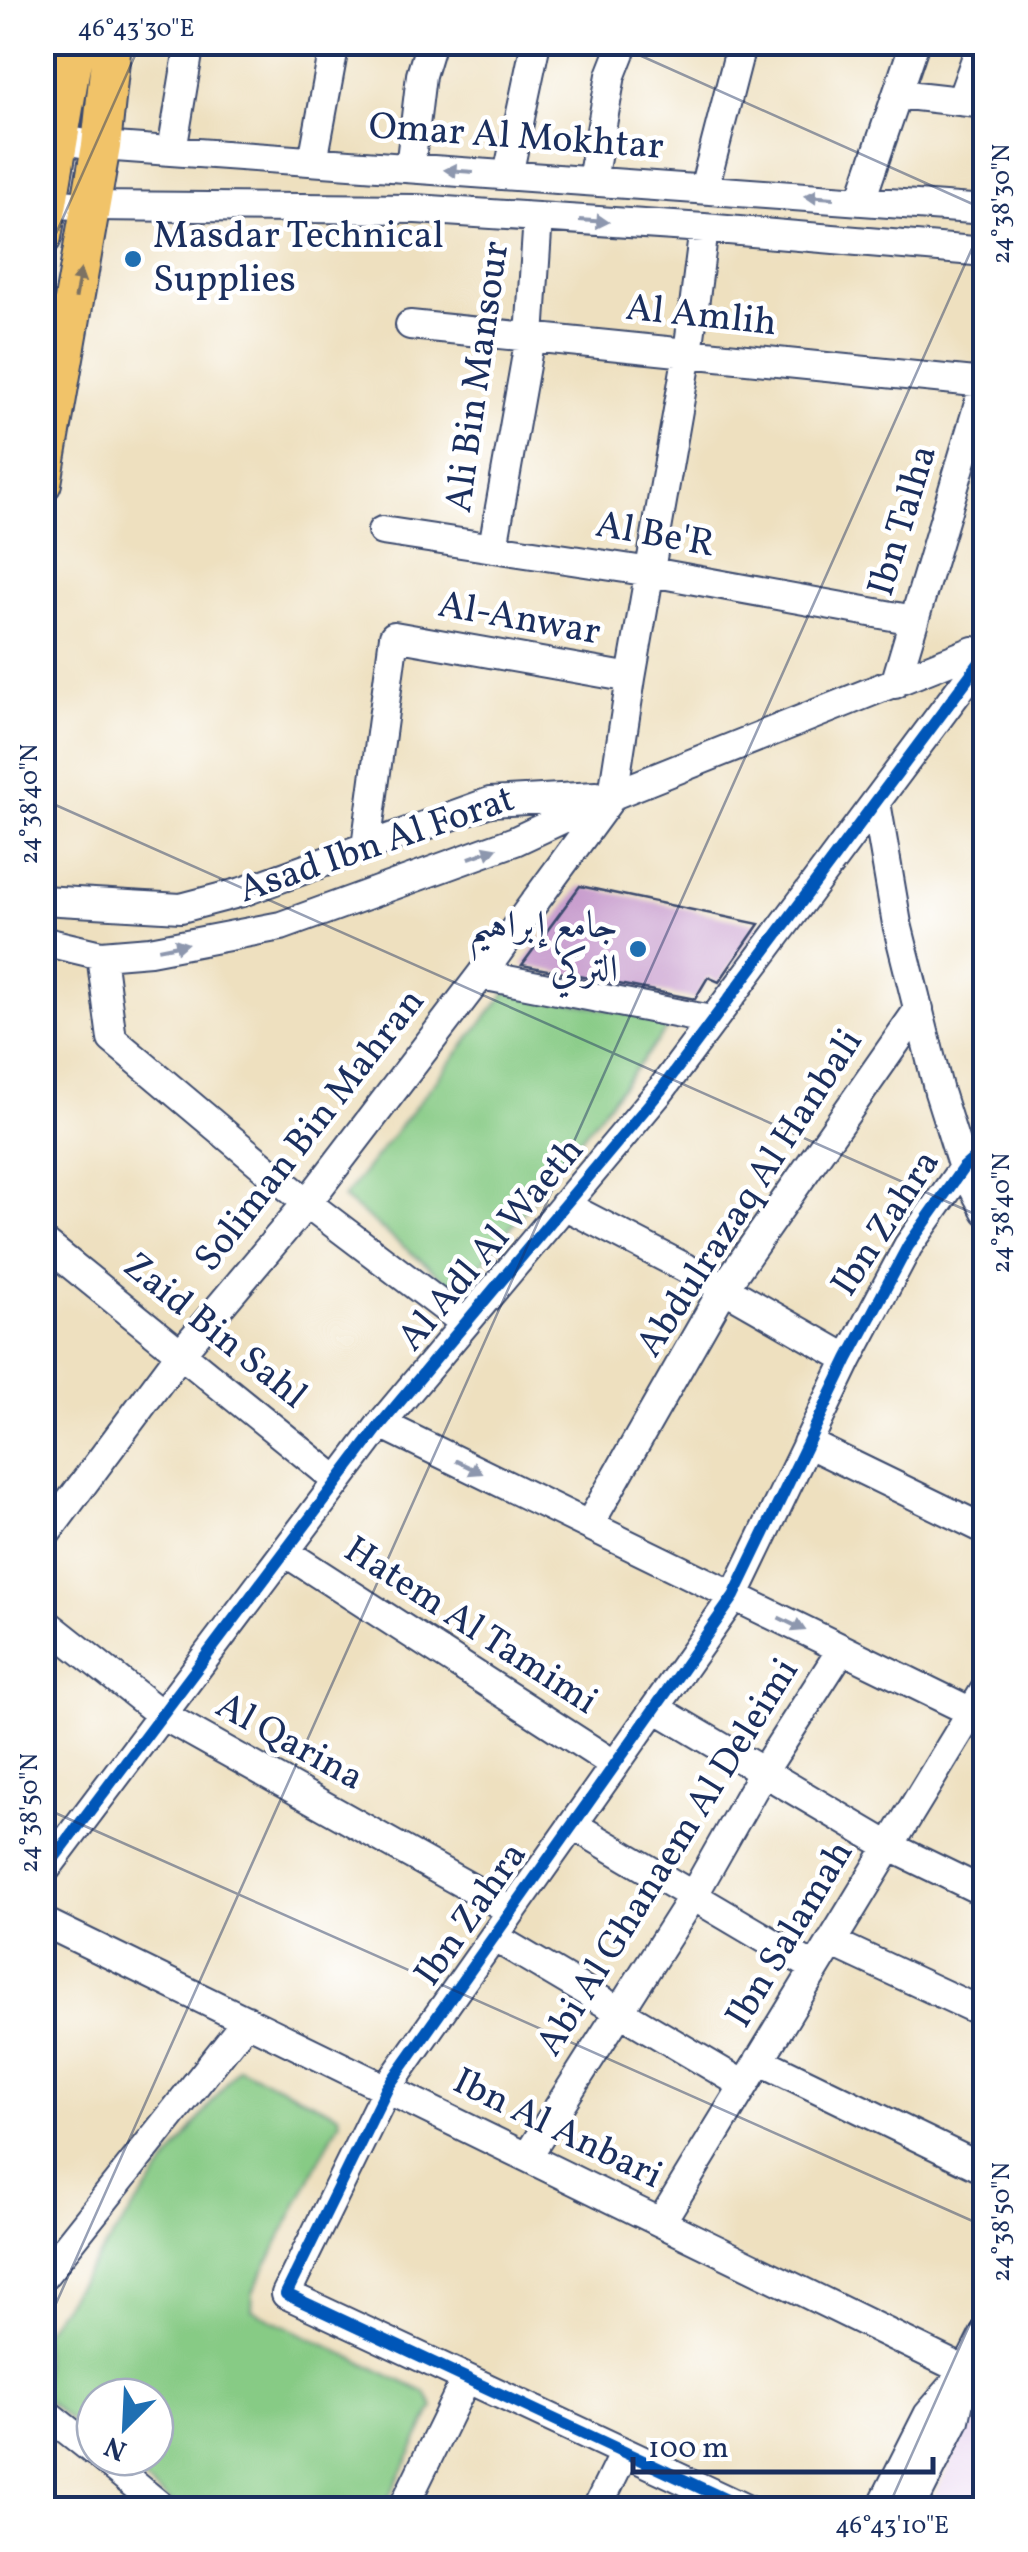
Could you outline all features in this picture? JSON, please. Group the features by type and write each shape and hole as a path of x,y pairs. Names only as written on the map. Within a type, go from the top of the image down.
{"main road":[{"path":"44,214 51,138 75,42"},
{"path":"42,483 101,146 112,42"}],"street":[{"path":"172,151 190,42"},
{"path":"314,161 335,42"},
{"path":"410,168 422,76 431,42"},
{"path":"508,174 536,42"},
{"path":"592,180 611,75 624,42"},
{"path":"704,189 742,42"},
{"path":"861,200 915,42"},
{"path":"898,94 973,103 982,42"},
{"name":"Omar Al Mokhtar","path":"51,138 101,146 986,210"},
{"name":"Omar Al Mokhtar","path":"44,214 91,206 416,209 986,252"},
{"name":"Ali Bin Mansour","path":"494,547 530,337 538,217"},
{"name":"Soliman Bin Mahran","path":"42,1539 180,1354 306,1204 613,795 688,353 704,228"},
{"name":"Al Amlih","path":"410,325 985,381"},
{"name":"Ibn Talha","path":"895,684 985,381"},
{"name":"Al Be'R","path":"382,530 651,572 914,620"},
{"name":"Al-Anwar","path":"366,847 394,636 631,678"},
{"name":"Asad Ibn Al Forat","path":"42,942 101,955 150,951 281,926 515,841 613,795 973,651 986,653"},
{"name":"Al Adl Al Waeth","path":"42,1874 381,1424 661,1090 986,653"},
{"name":"Asad Ibn Al Forat","path":"42,900 181,908 242,892 490,802 613,795"},
{"path":"876,802 898,924 939,1092 963,1168 986,1212"},
{"path":"101,955 112,1039 306,1204 465,1323"},
{"path":"481,975 711,1020"},
{"name":"Abdulrazaq Al Hanbali","path":"589,1526 724,1288 919,1010"},
{"name":"Ibn Zahra","path":"748,2510 286,2294 387,2088 734,1596 848,1359 908,1246 963,1168 986,1148"},
{"path":"564,1205 724,1288 848,1359"},
{"name":"Zaid Bin Sahl","path":"42,1242 338,1481"},
{"path":"381,1424 842,1649 980,1706"},
{"path":"807,1442 986,1530"},
{"name":"Hatem Al Tamimi","path":"285,1552 615,1765"},
{"name":"Al Qarina","path":"42,1620 162,1715 512,1911"},
{"name":"Abi Al Ghanaem Al Deleimi","path":"528,2157 693,1896 763,1772 842,1649"},
{"name":"Ibn Salamah","path":"661,2222 889,1846 980,1706"},
{"path":"655,1708 889,1846 986,1893"},
{"path":"573,1825 815,1968"},
{"name":"Ibn Al Anbari","path":"42,1921 976,2376"},
{"path":"494,1936 744,2085"},
{"path":"831,1942 986,2014"},
{"path":"42,2278 247,2020"},
{"path":"759,2060 986,2170"},
{"path":"910,2510 976,2376 986,2331"},
{"path":"880,2510 928,2415 976,2376"},
{"path":"402,2510 466,2378"},
{"path":"42,2410 75,2437"},
{"path":"596,2510 624,2453"},
{"path":"125,2477 165,2510"}],"shaded area":[{"path":"970,2421 985,2428 985,2509 928,2509"}],"green space":[{"path":"507,991 673,1021 460,1292 343,1198"},
{"path":"238,2067 338,2114 340,2120 253,2292 252,2310 426,2393 434,2407 383,2509 179,2509 140,2477 175,2477 175,2377 75,2377 75,2424 43,2398 43,2332"}],"building":[{"name":"جامع إبراهيم التركي","path":"580,886 759,924 719,982 708,977 695,999 522,965"}],"cycle path":[{"path":"42,1874 381,1424 661,1090 986,654"},
{"path":"748,2510 286,2294 387,2088 734,1596 848,1359 908,1246 963,1168 986,1148"}],"place":[{"name":"Masdar Technical Supplies","path":"133,259"},
{"name":"جامع إبراهيم التركي","path":"638,949"}]}
